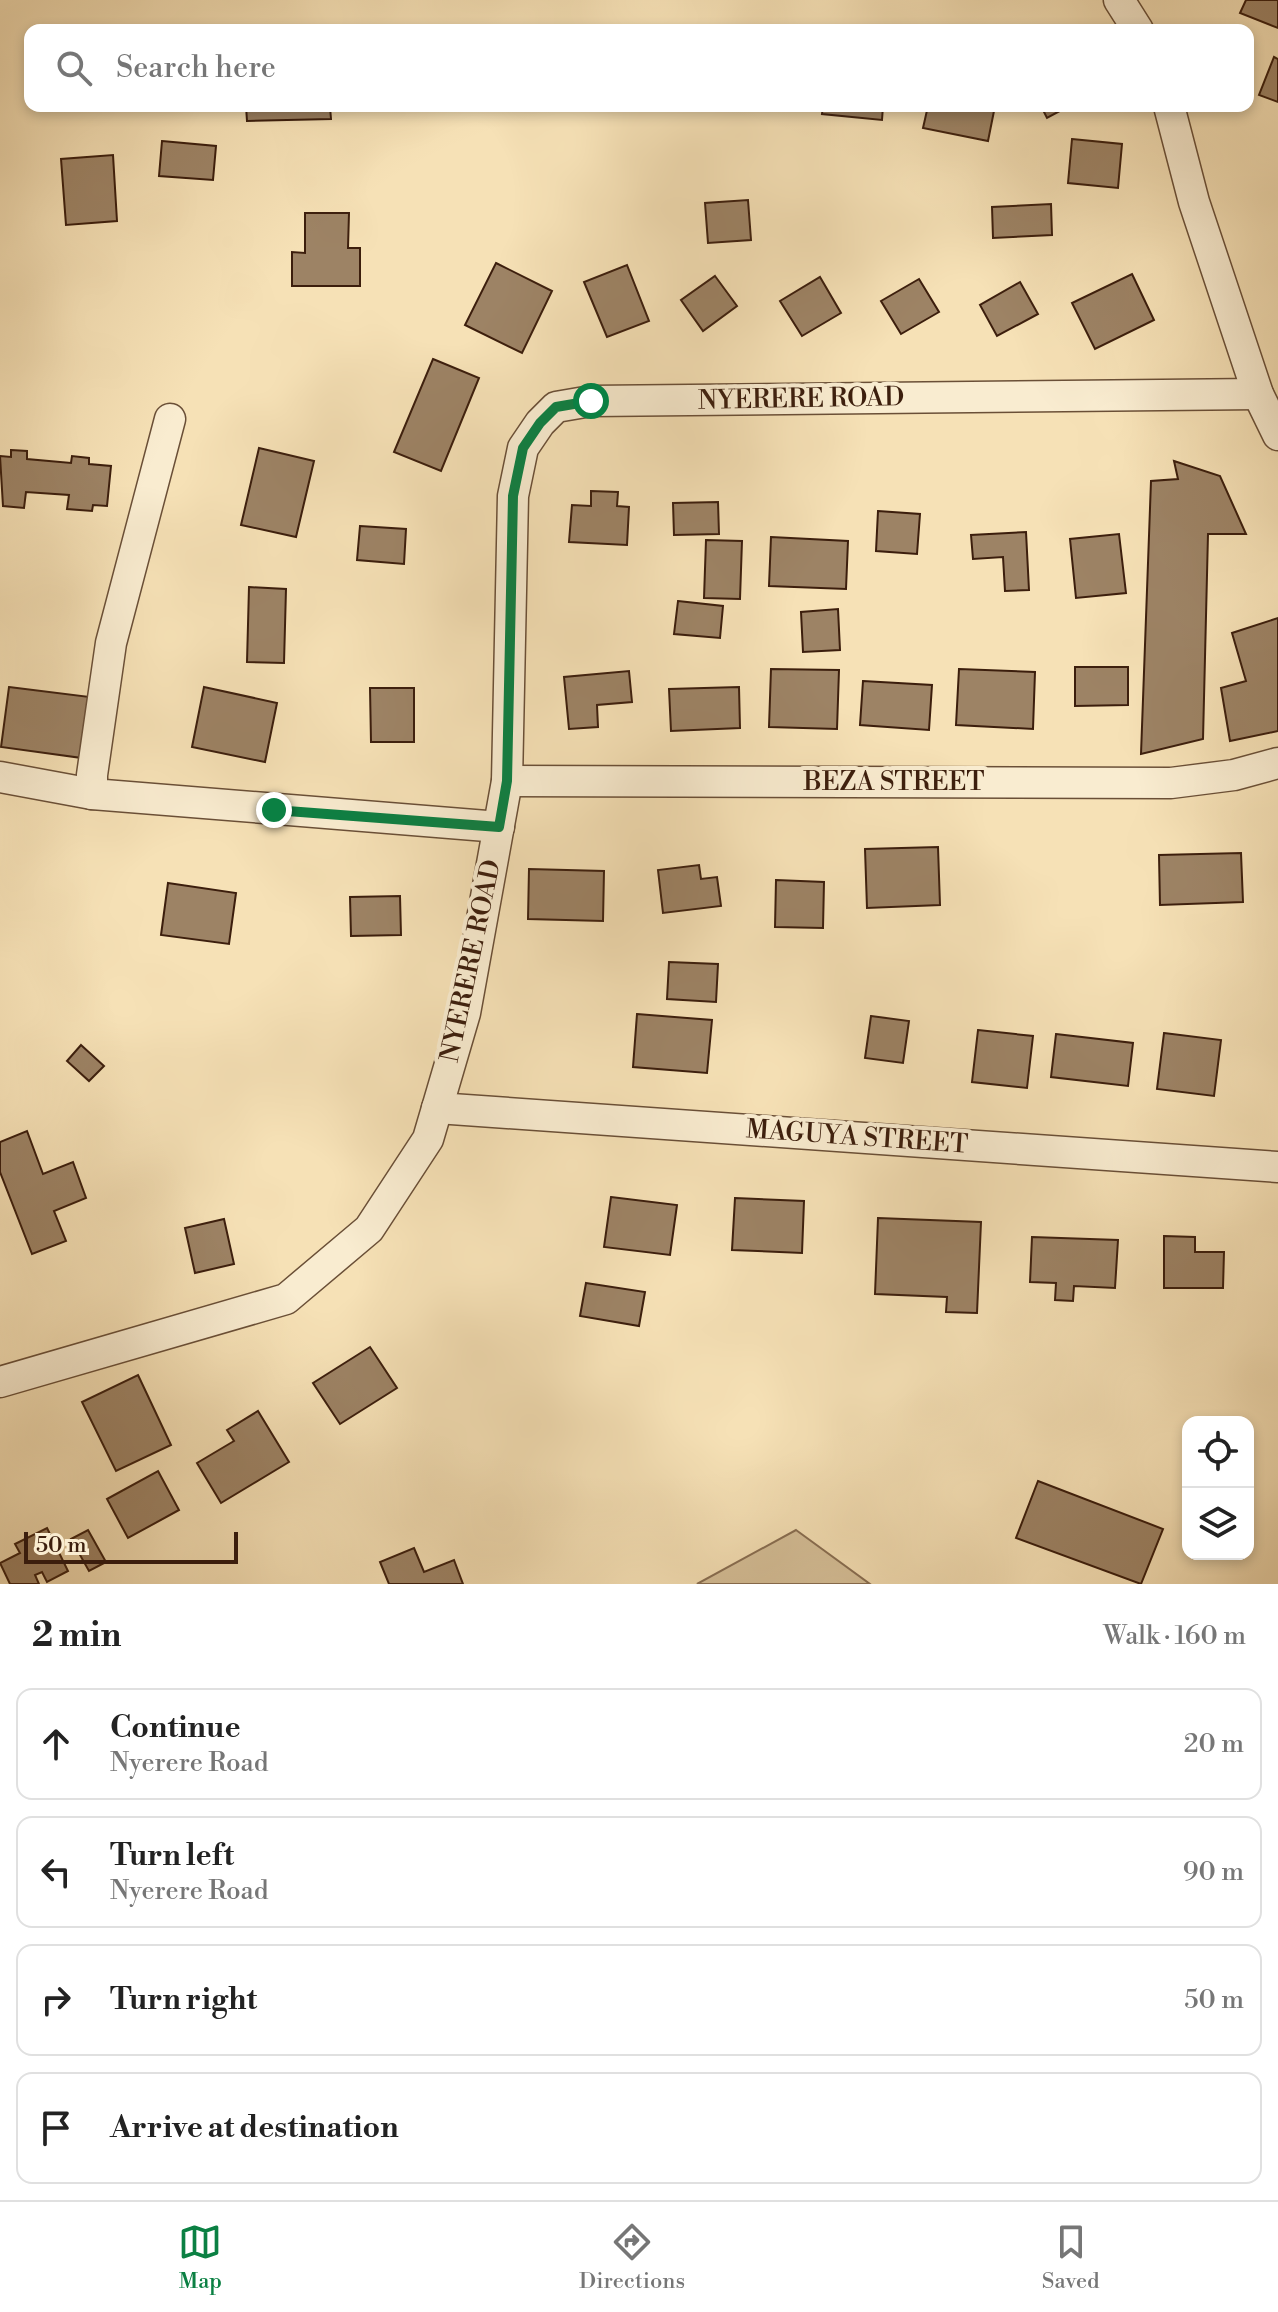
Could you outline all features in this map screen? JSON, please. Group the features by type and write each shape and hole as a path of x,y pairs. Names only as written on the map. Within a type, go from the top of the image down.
{"street":[{"path":"1119,0 1134,24"},
{"path":"1171,112 1194,202 1258,394 1278,435"},
{"name":"NYERERE ROAD","path":"0,1382 286,1299 369,1229 428,1139 465,1013 507,781 513,496 523,448 540,423 556,407 591,401 1258,394"},
{"path":"92,794 111,643 170,419"},
{"name":"BEZA STREET","path":"507,781 1171,783 1234,775 1278,763"},
{"path":"0,777 92,794 499,827"},
{"name":"MAGUYA STREET","path":"437,1108 1278,1167"}],"shaded area":[{"path":"796,1530 870,1584 697,1584"}],"building":[{"path":"1246,0 1278,0 1278,28 1240,13"},
{"path":"1274,57 1278,59 1278,102 1259,95"},
{"path":"246,112 330,112 331,119 247,121"},
{"path":"822,112 883,112 882,120"},
{"path":"927,112 994,112 988,141 923,128"},
{"path":"1044,112 1058,112 1047,118"},
{"path":"1072,139 1122,144 1118,188 1068,183"},
{"path":"162,141 216,146 213,180 159,176"},
{"path":"113,155 117,221 66,225 61,159"},
{"path":"748,200 751,240 708,243 705,203"},
{"path":"1051,204 1052,235 993,238 992,207"},
{"path":"305,213 349,213 348,248 360,248 360,286 292,286 292,252 305,253"},
{"path":"496,263 552,291 522,353 465,325"},
{"path":"627,265 649,321 607,337 584,282"},
{"path":"1132,274 1154,320 1095,349 1072,303"},
{"path":"715,276 737,306 703,331 681,300"},
{"path":"820,277 841,313 802,336 780,301"},
{"path":"919,279 939,312 901,334 881,301"},
{"path":"1020,282 1038,314 997,336 980,305"},
{"path":"433,359 479,378 441,471 394,452"},
{"path":"259,448 314,461 296,537 241,525"},
{"path":"11,450 27,451 27,459 71,463 72,456 89,458 89,464 111,466 107,506 93,505 92,511 67,509 69,495 26,492 24,508 3,506 0,456 11,457"},
{"path":"1174,461 1220,476 1246,534 1208,534 1203,739 1141,754 1151,481 1178,479"},
{"path":"591,491 618,492 617,506 629,507 627,545 569,542 572,505 591,506"},
{"path":"718,502 719,534 674,535 673,503"},
{"path":"878,511 920,514 917,554 876,551"},
{"path":"360,526 406,529 404,564 357,560"},
{"path":"1026,532 1029,590 1005,591 1003,557 973,559 971,535"},
{"path":"1119,534 1126,593 1076,598 1070,539"},
{"path":"771,537 848,541 846,589 769,586"},
{"path":"706,540 742,541 740,599 704,598"},
{"path":"249,587 286,589 284,663 247,662"},
{"path":"678,601 723,606 720,638 674,634"},
{"path":"838,609 840,650 803,652 801,612"},
{"path":"1278,618 1278,731 1230,741 1221,688 1246,681 1232,633"},
{"path":"1075,667 1128,667 1128,705 1075,706"},
{"path":"771,669 839,670 837,729 769,727"},
{"path":"959,669 1035,672 1033,729 956,725"},
{"path":"629,671 632,702 597,705 598,727 569,729 564,677"},
{"path":"863,681 932,685 929,730 860,725"},
{"path":"9,687 90,697 82,758 1,747"},
{"path":"204,687 277,703 265,762 192,747"},
{"path":"739,687 740,728 671,731 669,689"},
{"path":"370,688 414,688 414,742 371,742"},
{"path":"938,847 940,905 867,908 865,849"},
{"path":"1241,853 1243,902 1160,905 1159,855"},
{"path":"699,865 701,879 717,877 721,906 663,913 658,870"},
{"path":"529,869 604,871 603,921 528,919"},
{"path":"776,880 824,882 823,928 775,927"},
{"path":"168,883 236,893 229,944 161,935"},
{"path":"400,896 401,935 351,936 350,897"},
{"path":"669,962 718,964 716,1002 667,999"},
{"path":"637,1014 712,1020 707,1073 633,1067"},
{"path":"871,1016 909,1021 903,1063 865,1058"},
{"path":"978,1030 1033,1036 1027,1088 972,1082"},
{"path":"1164,1033 1221,1040 1214,1096 1157,1089"},
{"path":"1056,1034 1133,1043 1128,1086 1051,1077"},
{"path":"81,1045 104,1066 89,1081 67,1061"},
{"path":"27,1131 43,1174 73,1162 86,1198 54,1211 66,1241 32,1254 0,1172 0,1142"},
{"path":"611,1197 677,1205 670,1255 604,1247"},
{"path":"735,1198 804,1201 802,1253 732,1250"},
{"path":"878,1218 981,1222 977,1313 946,1312 947,1297 875,1294"},
{"path":"224,1219 234,1264 195,1273 185,1228"},
{"path":"1164,1236 1195,1237 1195,1252 1224,1252 1223,1288 1164,1288"},
{"path":"1032,1237 1118,1240 1115,1288 1074,1286 1073,1301 1055,1300 1056,1283 1030,1282"},
{"path":"586,1283 645,1292 639,1326 580,1316"},
{"path":"370,1347 397,1388 340,1424 313,1383"},
{"path":"138,1375 171,1445 116,1471 82,1402"},
{"path":"258,1411 289,1462 221,1503 197,1463 234,1441 227,1430"},
{"path":"158,1471 179,1510 128,1538 107,1499"},
{"path":"1038,1481 1163,1529 1141,1584 1016,1538"},
{"path":"47,1528 68,1571 47,1582 42,1572 35,1575 39,1584 10,1584 0,1563 20,1553 15,1544"},
{"path":"88,1530 106,1562 89,1571 71,1539"},
{"path":"414,1548 424,1572 454,1560 463,1584 389,1584 380,1562"}],"route":[{"path":"274,810 499,827 507,781 513,496 523,448 540,423 556,407 591,401"}]}
